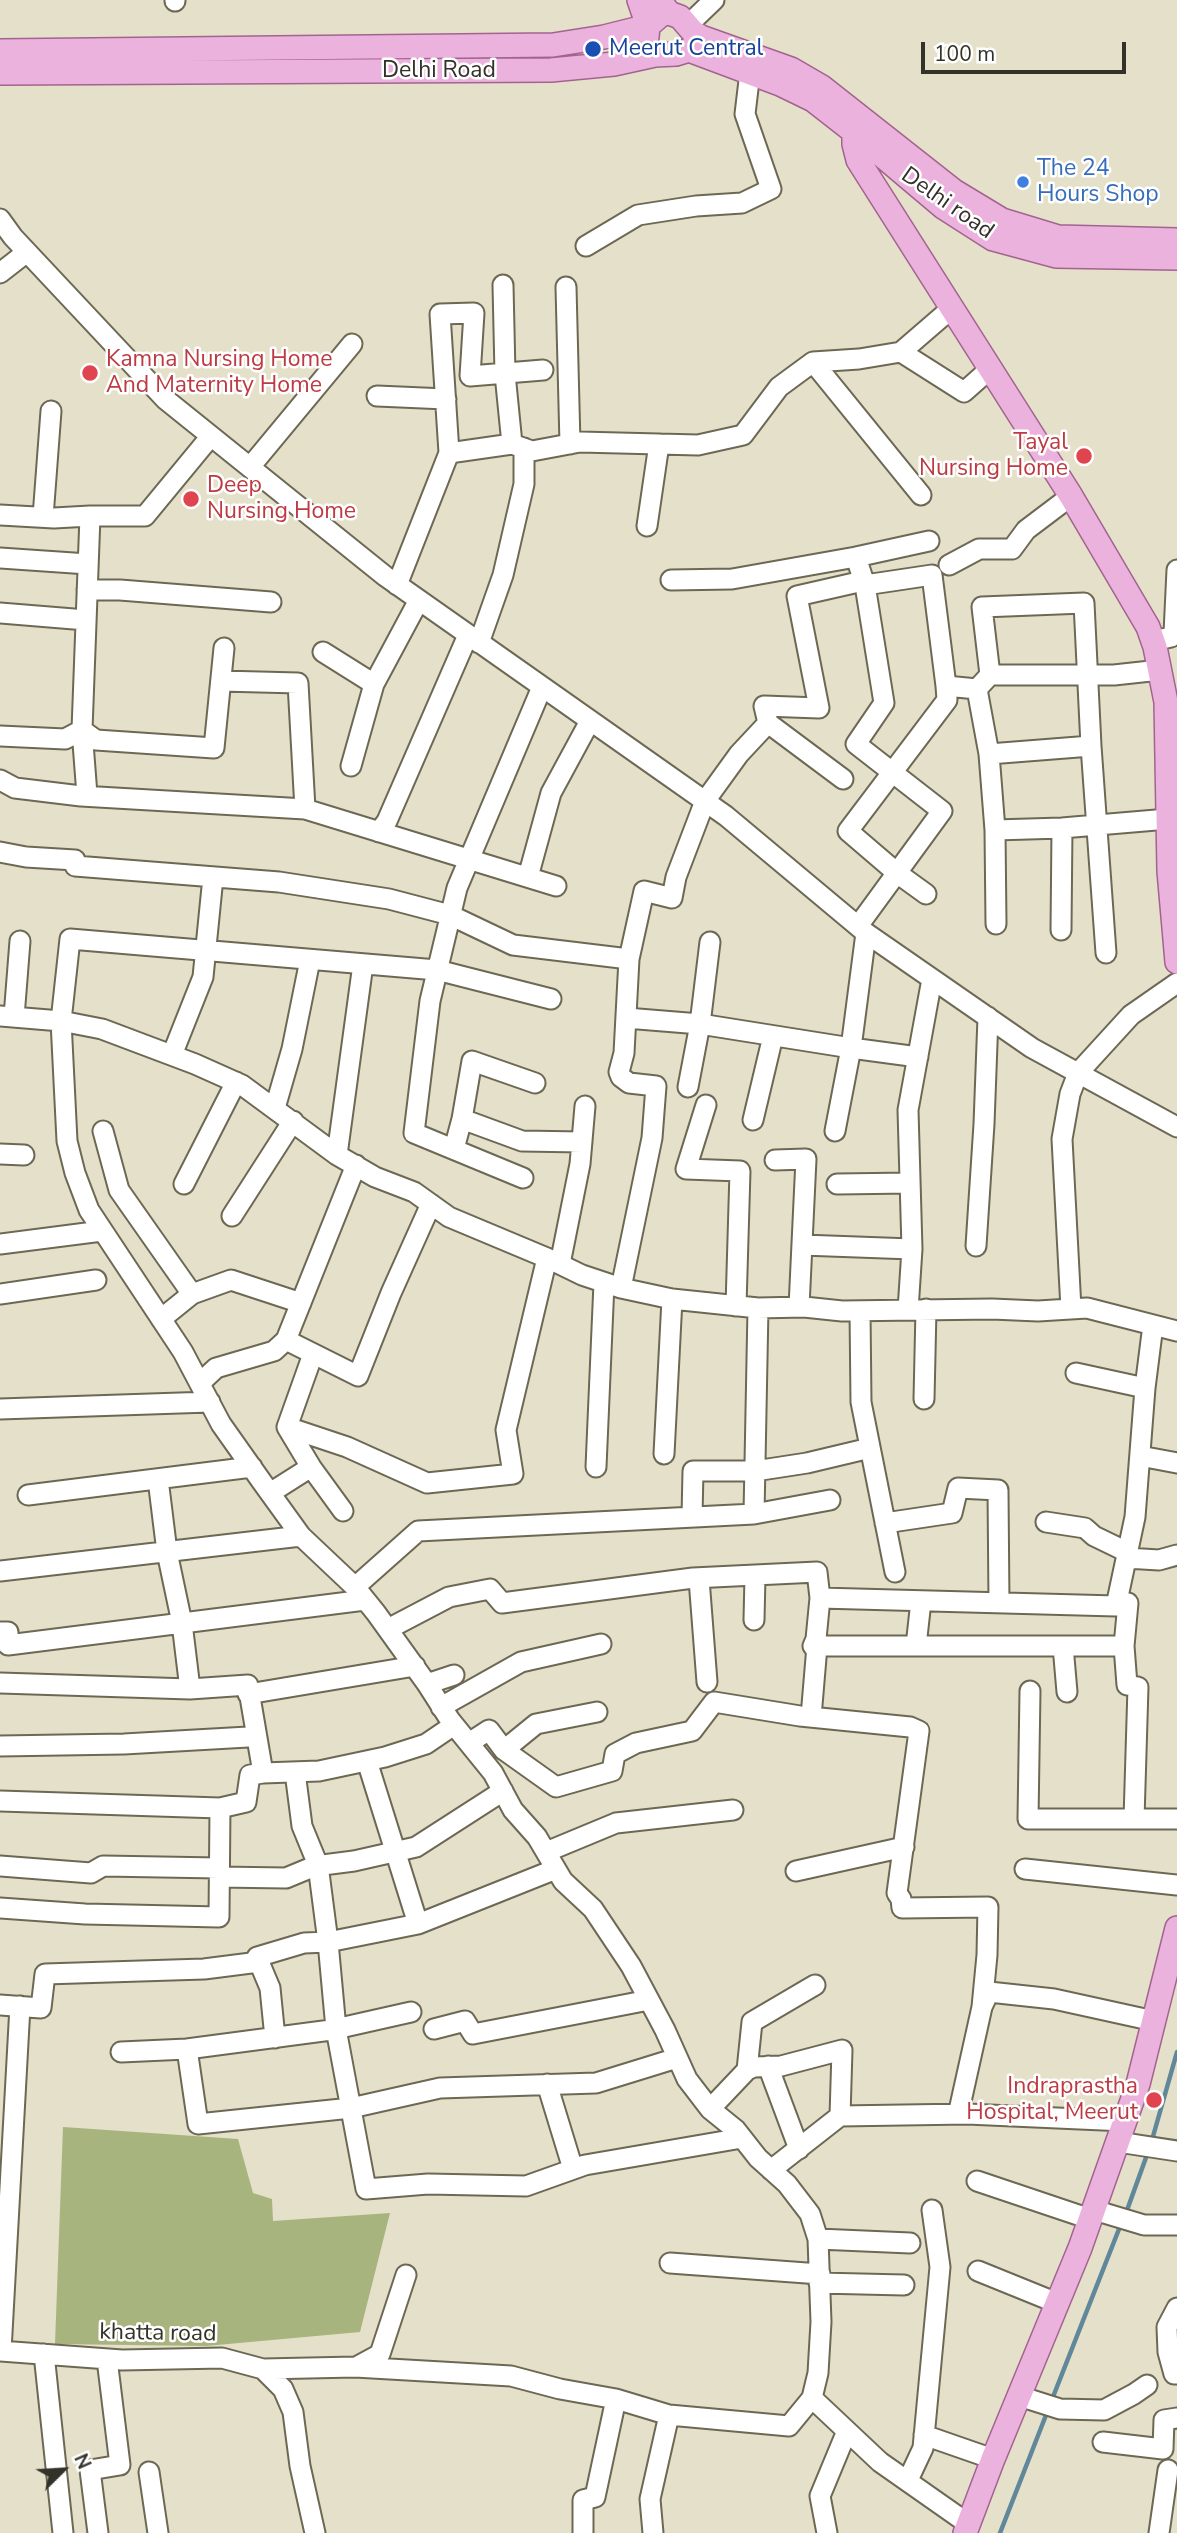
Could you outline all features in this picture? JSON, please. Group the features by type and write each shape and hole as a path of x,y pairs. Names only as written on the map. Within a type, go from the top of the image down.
{"main road":[{"path":"639,0 648,26 649,44 655,55"},
{"name":"Delhi Road","path":"0,73 61,61 553,45 604,37 648,26 662,14 791,69 822,86 859,126 886,148 1002,220 1058,237 1177,240"},
{"name":"Delhi Road","path":"0,51 61,61 551,70 614,64 689,50 780,84 859,126"},
{"path":"859,126 854,144 858,160 1071,496 1148,627 1162,645 1160,670 1166,702 1168,818 1177,962"},
{"path":"872,182 886,148"},
{"name":"Delhi road","path":"886,148 943,206 993,239 1056,256 1177,258"},
{"path":"966,2528 1058,2303 1138,2084 1177,1927"}],"street":[{"path":"679,19 714,0"},
{"path":"586,246 638,215 696,206 742,203 771,189 745,114 750,72"},
{"path":"0,219 27,252 165,399 397,585 726,816 862,929 932,979 1032,1048 1177,1127"},
{"path":"0,273 27,252"},
{"path":"379,832 387,821 503,575 524,484 505,374 503,285"},
{"path":"566,287 570,444"},
{"path":"449,453 518,446 532,451 580,442 698,445 743,435 779,387 813,362 859,359 901,352 952,308"},
{"path":"397,585 449,453 440,314 474,313 470,376 543,370"},
{"path":"250,467 352,344"},
{"path":"901,352 964,393 991,368"},
{"path":"813,362 921,495"},
{"path":"377,396 446,398"},
{"path":"43,517 51,411"},
{"path":"0,515 145,516 211,436"},
{"path":"648,526 659,444"},
{"path":"949,565 979,549 1012,550 1026,530 1071,496"},
{"path":"87,795 82,730 90,516"},
{"path":"671,580 732,579 929,541"},
{"path":"835,1131 851,1048 862,929 897,873 942,811 856,744 884,704 864,583 856,557"},
{"path":"0,558 88,564"},
{"path":"1162,645 1174,633 1177,570"},
{"path":"843,779 768,723 764,706 819,708 797,596 864,583 932,575 947,700 848,831 926,894"},
{"path":"87,590 120,590 271,603"},
{"path":"351,766 374,684 419,600"},
{"path":"996,924 995,830 983,682 982,607 1084,603 1105,953"},
{"path":"0,613 86,620"},
{"path":"82,730 96,740 214,748 223,648"},
{"path":"323,652 374,684"},
{"path":"946,686 1160,670"},
{"path":"221,681 298,683 305,810"},
{"path":"523,1178 414,1133 430,1001 457,888 542,687"},
{"path":"528,877 551,793 590,720"},
{"path":"596,1467 612,1286 652,1138 656,1086 629,1083 621,1077 620,1072 624,1053 629,959 644,891 672,898 676,877 705,802 739,754 768,723"},
{"path":"0,736 65,739 82,730"},
{"path":"989,754 1091,746"},
{"path":"0,780 15,788 305,810 556,886"},
{"path":"995,830 1062,828 1168,818"},
{"path":"1061,930 1062,828"},
{"path":"0,852 26,857 75,860 75,866 279,882 389,899 450,915 513,945 629,959"},
{"path":"172,1055 203,977 213,877"},
{"path":"551,999 437,970 70,939 61,1021 67,1141 85,1203 183,1352 221,1424 301,1536 360,1593 388,1629 454,1725 493,1773 513,1810 537,1837 564,1881 593,1909 631,1966 687,2079 710,2109 787,2184 810,2214 818,2239 820,2278 820,2349 812,2398 880,2462 908,2480 966,2528"},
{"path":"20,941 7,1016 61,1021 102,1029 236,1082 337,1155 375,1177 414,1192 449,1217 612,1286 672,1298 758,1308 799,1307 860,1311 1038,1311 1087,1308 1177,1331"},
{"path":"688,1087 700,1024 710,942"},
{"path":"275,1108 292,1049 310,960"},
{"path":"337,1155 363,964"},
{"path":"924,1399 912,1249 908,1110 932,979"},
{"path":"1071,1309 1062,1139 1070,1094 1078,1073 1131,1016 1177,983"},
{"path":"976,1246 988,1017"},
{"path":"626,1018 700,1024 918,1057"},
{"path":"753,1120 773,1036"},
{"path":"454,1149 472,1061 535,1083"},
{"path":"184,1184 236,1082"},
{"path":"286,1427 347,1447 427,1483 513,1474 506,1430 580,1164 585,1105"},
{"path":"706,1105 686,1169 740,1171 736,1306"},
{"path":"462,1119 522,1141 582,1142"},
{"path":"232,1216 293,1121"},
{"path":"103,1131 119,1190 191,1294"},
{"path":"0,1154 24,1155"},
{"path":"775,1160 806,1159 799,1307"},
{"path":"200,1383 216,1368 274,1350 286,1340 356,1166"},
{"path":"837,1184 910,1183"},
{"path":"286,1340 358,1376 430,1204"},
{"path":"0,1244 102,1231"},
{"path":"802,1245 912,1249"},
{"path":"0,1294 96,1280"},
{"path":"161,1319 191,1294 231,1280 301,1304"},
{"path":"664,1454 672,1298"},
{"path":"754,1514 758,1308"},
{"path":"860,1311 861,1402 895,1572"},
{"path":"1116,1606 1135,1517 1153,1325"},
{"path":"286,1427 313,1354"},
{"path":"1076,1373 1145,1388"},
{"path":"0,1409 210,1402"},
{"path":"286,1427 343,1511"},
{"path":"691,1517 693,1471 755,1471 807,1463 870,1448"},
{"path":"1140,1456 1177,1463"},
{"path":"27,1495 252,1467"},
{"path":"270,1493 311,1467"},
{"path":"158,1479 190,1689"},
{"path":"885,1523 952,1513 958,1488 998,1490 999,1603"},
{"path":"0,1632 8,1632 8,1645 182,1623 360,1593 418,1531 754,1514 830,1500"},
{"path":"1046,1522 1085,1528 1127,1555 1159,1560 1177,1555"},
{"path":"0,1571 301,1536"},
{"path":"388,1629 449,1597 490,1589 502,1603 593,1590 817,1572 820,1598 813,1646 1125,1646"},
{"path":"754,1620 755,1576"},
{"path":"699,1580 707,1682"},
{"path":"820,1598 1116,1606 1128,1603 1125,1646 1128,1685 1138,1687 1134,1819"},
{"path":"916,1646 921,1601"},
{"path":"441,1707 521,1662 601,1644"},
{"path":"811,1717 817,1646"},
{"path":"1063,1646 1067,1692"},
{"path":"248,1694 415,1666"},
{"path":"427,1684 454,1675"},
{"path":"0,1683 190,1689 248,1685 263,1773"},
{"path":"1030,1691 1028,1819 1177,1819"},
{"path":"469,1743 489,1730 504,1750 556,1787 612,1770 615,1754 636,1743 692,1731 714,1702 811,1717 910,1727 919,1731 897,1893 902,1908 988,1907 982,2007 960,2106 967,2114"},
{"path":"504,1750 536,1724 597,1712"},
{"path":"0,1801 220,1808 246,1802 250,1775 319,1771 366,1761 426,1744 454,1725"},
{"path":"0,1746 124,1744 248,1737"},
{"path":"366,1761 418,1924"},
{"path":"295,1772 302,1826 318,1865 336,2029 366,2189 428,2183 526,2186 585,2165 742,2138"},
{"path":"0,1866 91,1873 103,1866 286,1878 318,1865 354,1861 416,1847 503,1791"},
{"path":"0,1908 85,1914 219,1917 220,1808"},
{"path":"275,2038 270,1989 257,1957 304,1943 328,1942 418,1924 551,1861 616,1824 733,1810"},
{"path":"796,1871 904,1847"},
{"path":"1025,1869 1177,1885"},
{"path":"0,2005 41,2008 45,1974 204,1969 259,1962"},
{"path":"747,2070 752,2022 815,1985"},
{"path":"982,2007 989,1992 1054,1999 1154,2021"},
{"path":"435,2029 465,2021 473,2034 649,2000"},
{"path":"0,2351 20,2006"},
{"path":"121,2052 187,2049 275,2038 336,2029 411,2012"},
{"path":"187,2049 198,2124 351,2108 440,2088 596,2083 677,2058"},
{"path":"710,2109 747,2070 754,2067 780,2066 842,2050 840,2116"},
{"path":"768,2066 799,2149"},
{"path":"547,2084 573,2169"},
{"path":"771,2170 840,2116 967,2114 1121,2131 1177,2151"},
{"path":"977,2180 1092,2214 1144,2225 1177,2225"},
{"path":"908,2480 923,2448 940,2267 932,2210"},
{"path":"818,2239 910,2243"},
{"path":"670,2263 904,2285"},
{"path":"978,2272 1058,2303"},
{"path":"355,2367 380,2354 406,2276"},
{"path":"1177,2308 1167,2327 1168,2352 1174,2374 1177,2374"},
{"name":"khatta road","path":"0,2351 107,2359 222,2358 263,2369 355,2367 511,2376 560,2389 616,2399 669,2415 789,2426 812,2398"},
{"path":"44,2354 63,2533"},
{"path":"97,2533 90,2470 120,2465 107,2359"},
{"path":"263,2369 283,2389 293,2412 300,2466 315,2533"},
{"path":"1019,2396 1060,2409 1104,2410 1135,2395 1147,2385"},
{"path":"583,2533 583,2500 595,2497 616,2399"},
{"path":"653,2533 650,2499 669,2415"},
{"path":"1103,2442 1163,2449 1164,2420 1177,2418"},
{"path":"827,2533 820,2496 846,2431"},
{"path":"924,2435 993,2459"},
{"path":"1159,2533 1171,2494 1168,2470"},
{"path":"149,2472 158,2533"}],"green space":[{"path":"63,2127 238,2139 253,2193 272,2199 273,2221 390,2213 360,2332 206,2346 55,2344"}],"waterway":[{"path":"1152,2140 1177,2052"},
{"path":"1126,2213 1148,2152"},
{"path":"1051,2402 1121,2224"},
{"path":"1000,2533 1048,2410"}],"place":[{"name":"Meerut Central","path":"593,49"},
{"name":"The 24 Hours Shop","path":"1023,182"},
{"name":"Kamna Nursing Home And Maternity Home","path":"90,373"},
{"name":"Tayal Nursing Home","path":"1084,456"},
{"name":"Deep Nursing Home","path":"191,499"},
{"name":"Indraprastha Hospital, Meerut","path":"1154,2100"}]}
